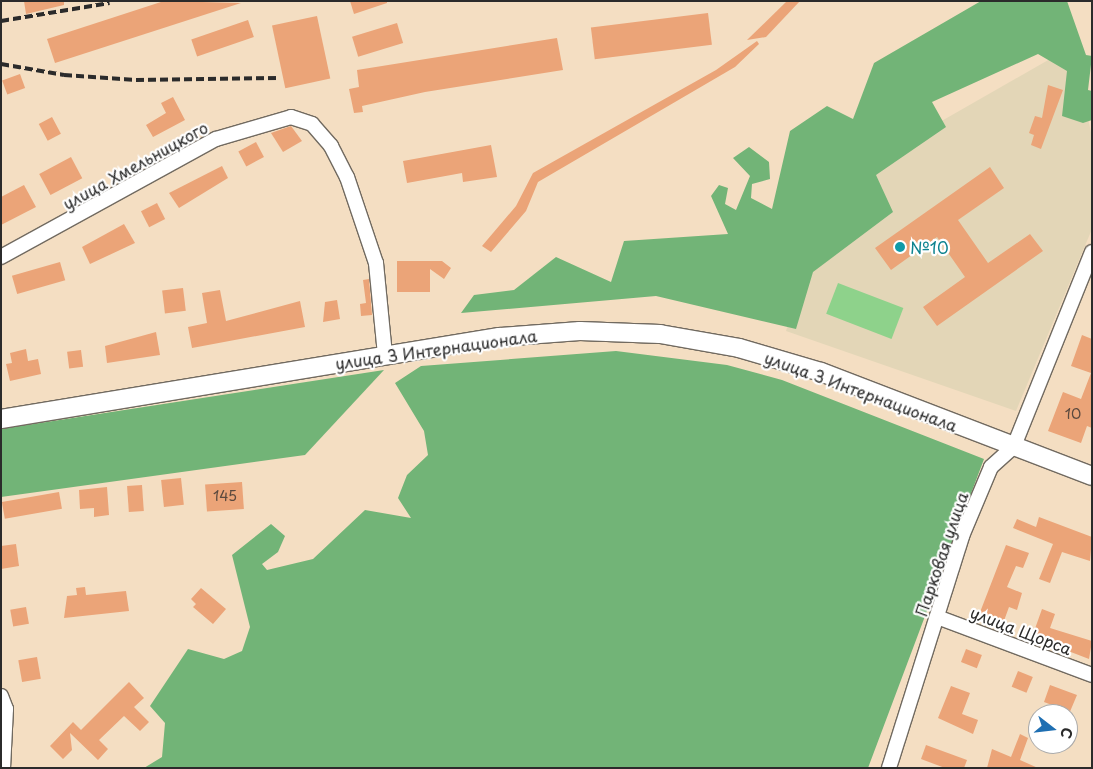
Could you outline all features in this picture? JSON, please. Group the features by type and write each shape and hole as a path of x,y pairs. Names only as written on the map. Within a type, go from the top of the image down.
{"main road":[{"name":"улица 3 Интернационала","path":"1,419 385,355 562,332 660,334 739,348 821,372 1092,476"}],"street":[{"name":"улица Хмельницкого","path":"1,257 216,139 291,117 312,124 331,146 346,177 376,263 385,355"},
{"name":"Парковая улица","path":"889,768 962,536 991,467 1014,446 1092,252"},
{"name":"улица Щорса","path":"937,617 1092,676"},
{"path":"1,696 6,709 4,768"}],"shaded area":[{"path":"1064,51 1082,90 1092,137 1092,229 1016,411 786,331 807,262 863,166"}],"green space":[{"path":"981,1 1067,1 1086,55 1092,56 1088,90 1092,91 1092,120 1083,123 1062,116 1067,71 1038,54 932,102 946,127 876,175 893,212 813,272 796,329 656,296 461,313 474,295 514,290 556,257 611,282 624,241 728,234 711,196 719,185 728,188 725,204 736,210 750,176 733,158 749,147 769,162 770,179 752,184 751,198 772,209 790,131 827,106 853,119 874,63"},
{"path":"838,283 903,308 892,339 826,314"},
{"path":"616,351 727,365 782,380 984,459 868,768 144,768 162,757 165,723 150,706 188,649 224,659 242,651 250,627 232,555 271,524 285,536 278,552 262,564 267,570 313,559 365,510 411,518 398,498 407,475 428,455 424,431 395,383 421,366"},
{"path":"384,370 305,455 1,497 1,429"}],"building":[{"path":"24,1 64,1 64,5 26,14"},
{"path":"164,1 241,3 55,63 47,39"},
{"path":"350,1 387,1 387,3 354,14"},
{"path":"787,1 800,1 766,37 747,40"},
{"path":"708,13 712,45 595,59 591,27"},
{"path":"317,16 330,79 285,88 272,26"},
{"path":"248,20 254,37 197,57 191,40"},
{"path":"397,23 403,43 358,57 352,37"},
{"path":"557,38 563,70 425,92 362,106 363,112 354,113 349,89 359,87 357,70"},
{"path":"757,41 759,44 735,67 538,182 526,211 491,252 482,246 516,206 533,173 716,70"},
{"path":"20,74 25,88 7,95 2,80"},
{"path":"1048,85 1063,90 1041,149 1031,145 1034,135 1029,133 1035,116 1042,118"},
{"path":"173,97 185,120 153,137 146,125 166,113 161,103"},
{"path":"52,117 61,134 48,141 39,124"},
{"path":"291,126 302,141 283,152 271,133"},
{"path":"256,142 264,157 246,166 238,151"},
{"path":"491,145 497,177 463,182 462,173 407,183 403,161"},
{"path":"71,157 82,178 50,195 39,174"},
{"path":"222,166 228,178 179,208 169,193"},
{"name":"№10","path":"990,167 1004,188 958,220 988,263 1030,234 1043,251 937,326 923,307 965,277 937,237 891,270 875,248"},
{"path":"24,185 36,207 1,225 1,197"},
{"path":"157,203 165,219 149,227 141,211"},
{"path":"124,224 135,243 90,264 82,247"},
{"path":"397,261 442,261 451,268 444,279 430,269 430,292 397,292"},
{"path":"60,262 65,280 17,294 12,276"},
{"path":"369,279 372,315 361,316 360,304 366,303 363,280"},
{"path":"183,288 186,311 165,313 162,291"},
{"path":"220,290 226,321 300,301 305,327 192,348 188,327 207,323 202,293"},
{"path":"337,300 340,319 323,322 325,302"},
{"path":"156,332 160,355 107,363 105,346"},
{"path":"1082,335 1092,339 1092,428 1087,426 1081,443 1048,431 1063,392 1081,399 1091,373 1071,366"},
{"path":"26,349 28,361 38,359 41,374 10,381 6,364 12,363 10,353"},
{"path":"81,350 83,367 69,369 67,352"},
{"path":"181,478 184,505 164,507 161,480"},
{"path":"242,482 244,509 207,512 205,485"},
{"path":"142,485 144,511 129,512 127,486"},
{"path":"107,487 109,515 94,517 94,508 80,509 79,490"},
{"path":"59,492 62,509 5,519 2,502"},
{"path":"1039,517 1092,537 1090,561 1062,552 1050,583 1039,579 1053,544 1013,528 1017,519 1036,527"},
{"path":"16,544 19,566 1,569 1,546"},
{"path":"1006,545 1029,553 1023,568 1016,566 1007,587 1022,593 1017,610 1009,607 1001,629 977,620"},
{"path":"85,587 86,595 126,591 129,611 64,618 67,596 77,595 76,588"},
{"path":"201,588 226,609 213,624 193,607 196,604 191,599"},
{"path":"26,607 29,624 13,627 10,610"},
{"path":"1042,609 1055,614 1050,628 1092,641 1089,659 1032,637"},
{"path":"966,649 982,655 977,668 961,662"},
{"path":"37,657 41,679 22,682 18,660"},
{"path":"1018,671 1033,677 1026,693 1012,687"},
{"path":"129,682 144,698 134,707 149,722 140,731 124,716 99,740 108,749 98,760 70,733 72,750 63,759 50,746 73,722 81,730"},
{"path":"1050,685 1077,695 1073,704 1049,704 1044,702"},
{"path":"951,686 970,693 962,714 978,720 973,734 938,718"},
{"path":"1020,734 1028,738 1020,760 1038,768 987,768 992,749 1011,757"},
{"path":"926,745 967,760 964,768 945,768 921,759"}],"railway":[{"path":"1,21 110,3"},
{"path":"1,64 64,75 136,80 280,78"}],"place":[{"name":"№10","path":"900,247"}]}
